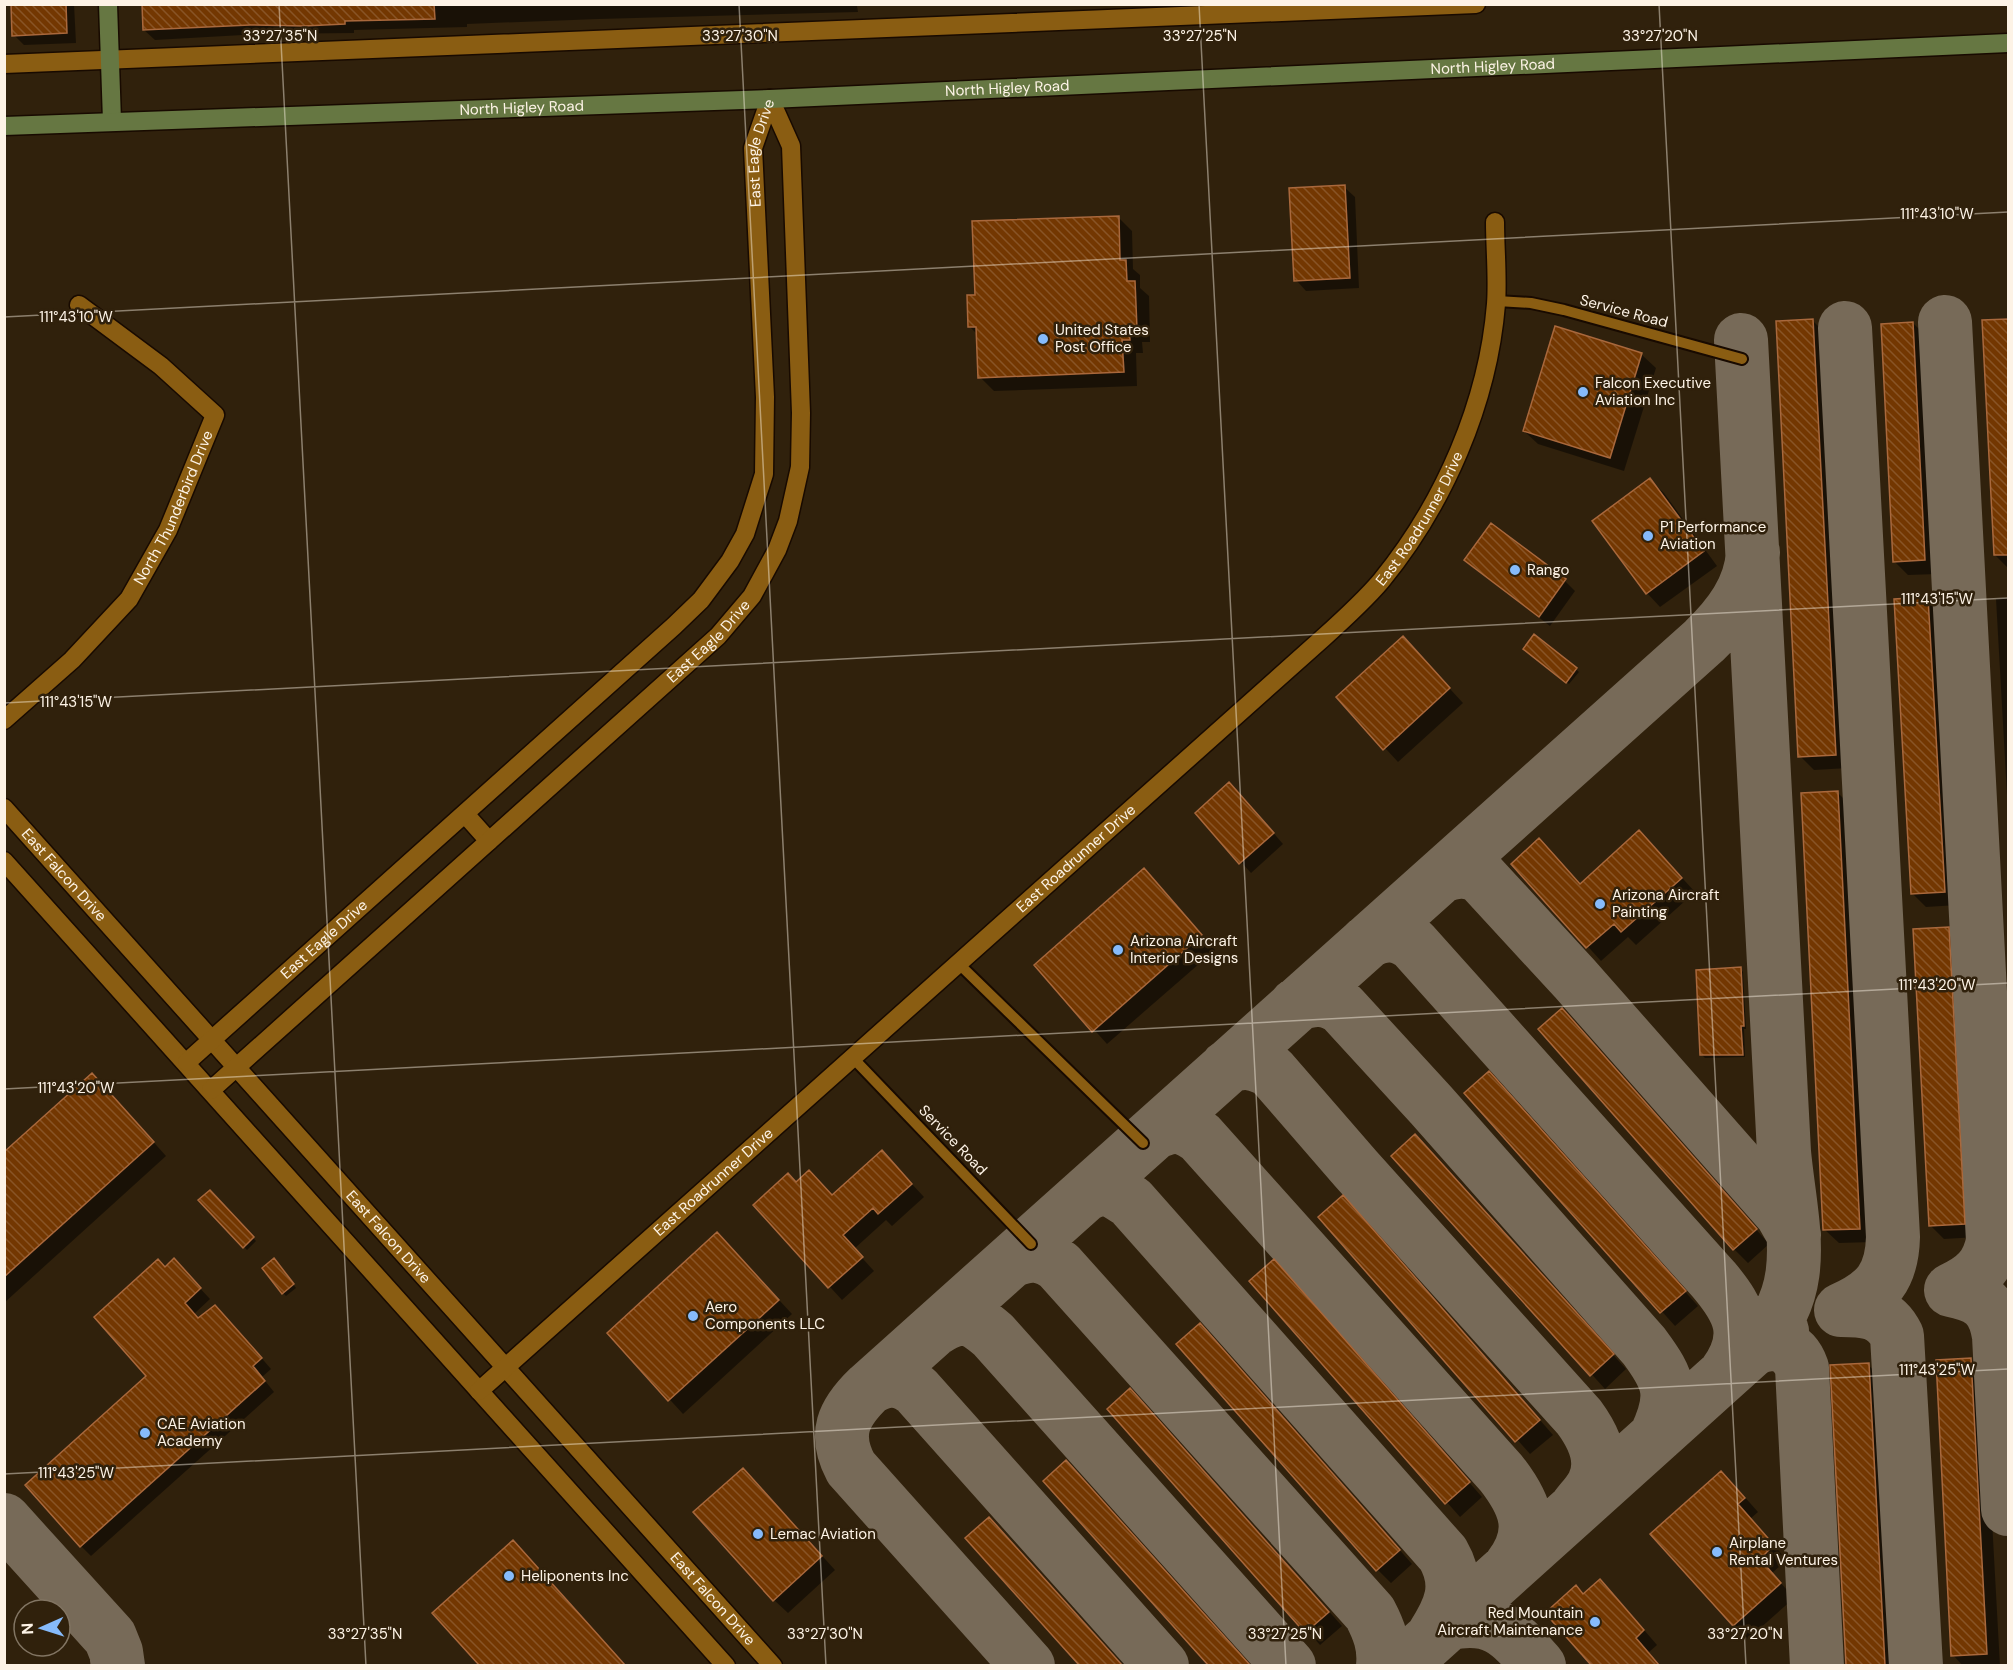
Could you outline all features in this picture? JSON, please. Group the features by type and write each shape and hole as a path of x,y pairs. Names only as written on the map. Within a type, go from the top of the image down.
{"main road":[{"path":"108,4 112,121"},
{"name":"North Higley Road","path":"4,126 770,99 2008,43"}],"street":[{"path":"4,64 1476,4"},
{"name":"East Eagle Drive","path":"187,1062 701,600 719,578 745,534 764,474 765,397 753,148 770,99"},
{"name":"East Eagle Drive","path":"211,1090 718,636 752,596 777,550 788,521 796,490 802,440 791,146 770,99"},
{"name":"East Roadrunner Drive","path":"479,1391 1323,639 1380,582 1408,546 1433,507 1452,468 1479,397 1488,364 1497,301 1495,222"},
{"name":"North Thunderbird Drive","path":"4,720 72,660 129,599 168,530 215,415 161,366 79,304"},
{"name":"East Falcon Drive","path":"4,808 773,1665"},
{"path":"465,814 489,841"},
{"path":"4,861 187,1062 726,1665"}],"lane":[{"name":"Service Road","path":"1497,301 1531,303 1564,310 1742,359"},
{"path":"959,964 1143,1143"},
{"name":"Service Road","path":"853,1058 1031,1244"}],"building":[{"path":"11,4 66,4 67,33 12,36"},
{"path":"142,4 434,4 435,19 345,21 345,24 304,26 250,25 143,30"},
{"path":"1345,185 1350,278 1294,281 1289,188"},
{"path":"1119,216 1120,260 1126,260 1127,281 1135,281 1137,328 1129,329 1130,340 1122,340 1124,372 978,378 976,327 968,327 967,295 975,295 972,221"},
{"path":"1813,319 1836,755 1798,757 1776,321"},
{"path":"2008,319 2008,555 1994,555 1982,320"},
{"path":"1913,322 1925,560 1893,562 1881,324"},
{"name":"Falcon Executive Aviation Inc","path":"1555,326 1642,353 1610,458 1523,431"},
{"name":"P1 Performance Aviation","path":"1650,478 1704,551 1646,594 1592,521"},
{"name":"Rango","path":"1491,523 1566,579 1539,617 1464,560"},
{"path":"1928,597 1945,892 1911,894 1894,599"},
{"path":"1534,634 1577,668 1566,683 1523,649"},
{"path":"1403,636 1450,688 1383,750 1336,697"},
{"path":"1229,782 1274,833 1239,864 1195,813"},
{"path":"1838,791 1860,1229 1823,1230 1801,793"},
{"name":"Arizona Aircraft Painting","path":"1639,830 1682,878 1621,932 1614,924 1586,948 1511,864 1539,838 1580,884"},
{"name":"Arizona Aircraft Interior Designs","path":"1144,868 1202,935 1092,1032 1034,965"},
{"path":"1949,927 1965,1224 1929,1226 1913,929"},
{"path":"1741,967 1743,1055 1700,1055 1696,970"},
{"path":"1562,1008 1757,1229 1733,1250 1538,1029"},
{"path":"1489,1071 1686,1291 1660,1313 1464,1093"},
{"path":"92,1073 154,1142 4,1277 4,1152"},
{"path":"1415,1134 1614,1354 1590,1376 1391,1156"},
{"path":"882,1150 912,1184 878,1214 873,1208 843,1235 863,1257 828,1288 753,1205 788,1173 796,1182 809,1170 832,1195"},
{"path":"210,1190 254,1237 243,1248 198,1200"},
{"path":"1343,1195 1540,1420 1515,1442 1318,1217"},
{"name":"Aero Components LLC","path":"717,1232 779,1300 668,1401 607,1333"},
{"name":"CAE Aviation Academy","path":"174,1258 201,1288 185,1303 198,1318 215,1305 262,1358 253,1366 265,1381 80,1547 25,1485 146,1376 94,1317 158,1259 165,1267"},
{"path":"274,1258 294,1284 282,1294 262,1268"},
{"path":"1274,1259 1470,1482 1445,1504 1249,1281"},
{"path":"1200,1323 1400,1550 1376,1571 1176,1344"},
{"path":"1971,1358 1987,1654 1951,1656 1936,1360"},
{"path":"1869,1363 1885,1665 1846,1665 1830,1365"},
{"path":"1130,1388 1329,1612 1305,1633 1107,1409"},
{"path":"1066,1460 1250,1665 1208,1665 1043,1481"},
{"name":"Lemac Aviation","path":"743,1468 822,1556 773,1601 693,1512"},
{"name":"Airplane Rental Ventures","path":"1721,1471 1745,1498 1738,1504 1774,1545 1760,1559 1781,1583 1733,1626 1650,1534"},
{"path":"989,1517 1122,1665 1079,1665 965,1538"},
{"name":"Heliponents Inc","path":"513,1540 625,1665 479,1665 432,1613"},
{"name":"Red Mountain Aircraft Maintenance","path":"1600,1579 1644,1630 1636,1638 1659,1665 1591,1665 1545,1613 1576,1585 1583,1594"}],"taxiway":[{"path":"1945,322 1993,1241 1988,1258 1974,1277 1951,1290 1978,1299 1990,1309 1997,1325 2008,1509"},
{"path":"1845,328 1893,1237 1890,1263 1880,1282 1864,1297 1841,1310 1866,1312 1880,1317 1887,1321 1897,1336 1916,1666"},
{"path":"1741,340 1784,1152 1794,1257 1791,1281 1784,1305 1771,1328 1752,1350"},
{"path":"1028,1666 851,1468 843,1445 842,1434 847,1415 869,1388 1704,641 1737,601 1748,578 1753,552"},
{"path":"1440,877 1460,872 1481,877 1575,979 1782,1214 1794,1235"},
{"path":"1367,942 1379,937 1396,936 1413,944 1714,1280 1731,1303 1740,1325 1741,1336 1738,1348 1725,1374"},
{"path":"1296,1005 1320,1000 1331,1002 1342,1008 1644,1346 1660,1369 1667,1389 1666,1410 1656,1436"},
{"path":"1227,1067 1250,1063 1271,1071 1579,1417 1593,1441 1598,1467 1593,1485 1576,1508"},
{"path":"1154,1133 1178,1127 1200,1137 1501,1473 1517,1496 1525,1519 1524,1542 1510,1567"},
{"path":"1085,1195 1104,1189 1119,1194 1131,1202 1443,1554 1452,1576 1452,1596 1445,1616 1433,1636"},
{"path":"1012,1261 1036,1256 1059,1266 1370,1613 1381,1638 1383,1666"},
{"path":"937,1328 953,1320 966,1319 979,1324 993,1335 1289,1666"},
{"path":"1401,1666 1752,1350 1782,1331"},
{"path":"1752,1350 1760,1346 1775,1344 1782,1346 1794,1354 1802,1368 1817,1666"},
{"path":"869,1388 882,1382 898,1381 916,1390 1162,1666"},
{"path":"4,1520 110,1637 118,1666"},
{"path":"1447,1624 1477,1621 1500,1628 1510,1635 1539,1666"}],"place":[{"name":"United States Post Office","path":"1043,339"},
{"name":"Falcon Executive Aviation Inc","path":"1583,392"},
{"name":"P1 Performance Aviation","path":"1648,536"},
{"name":"Rango","path":"1515,570"},
{"name":"Arizona Aircraft Painting","path":"1600,904"},
{"name":"Arizona Aircraft Interior Designs","path":"1118,950"},
{"name":"Aero Components LLC","path":"693,1316"},
{"name":"CAE Aviation Academy","path":"145,1433"},
{"name":"Lemac Aviation","path":"758,1534"},
{"name":"Airplane Rental Ventures","path":"1717,1552"},
{"name":"Heliponents Inc","path":"509,1576"},
{"name":"Red Mountain Aircraft Maintenance","path":"1595,1622"}]}
